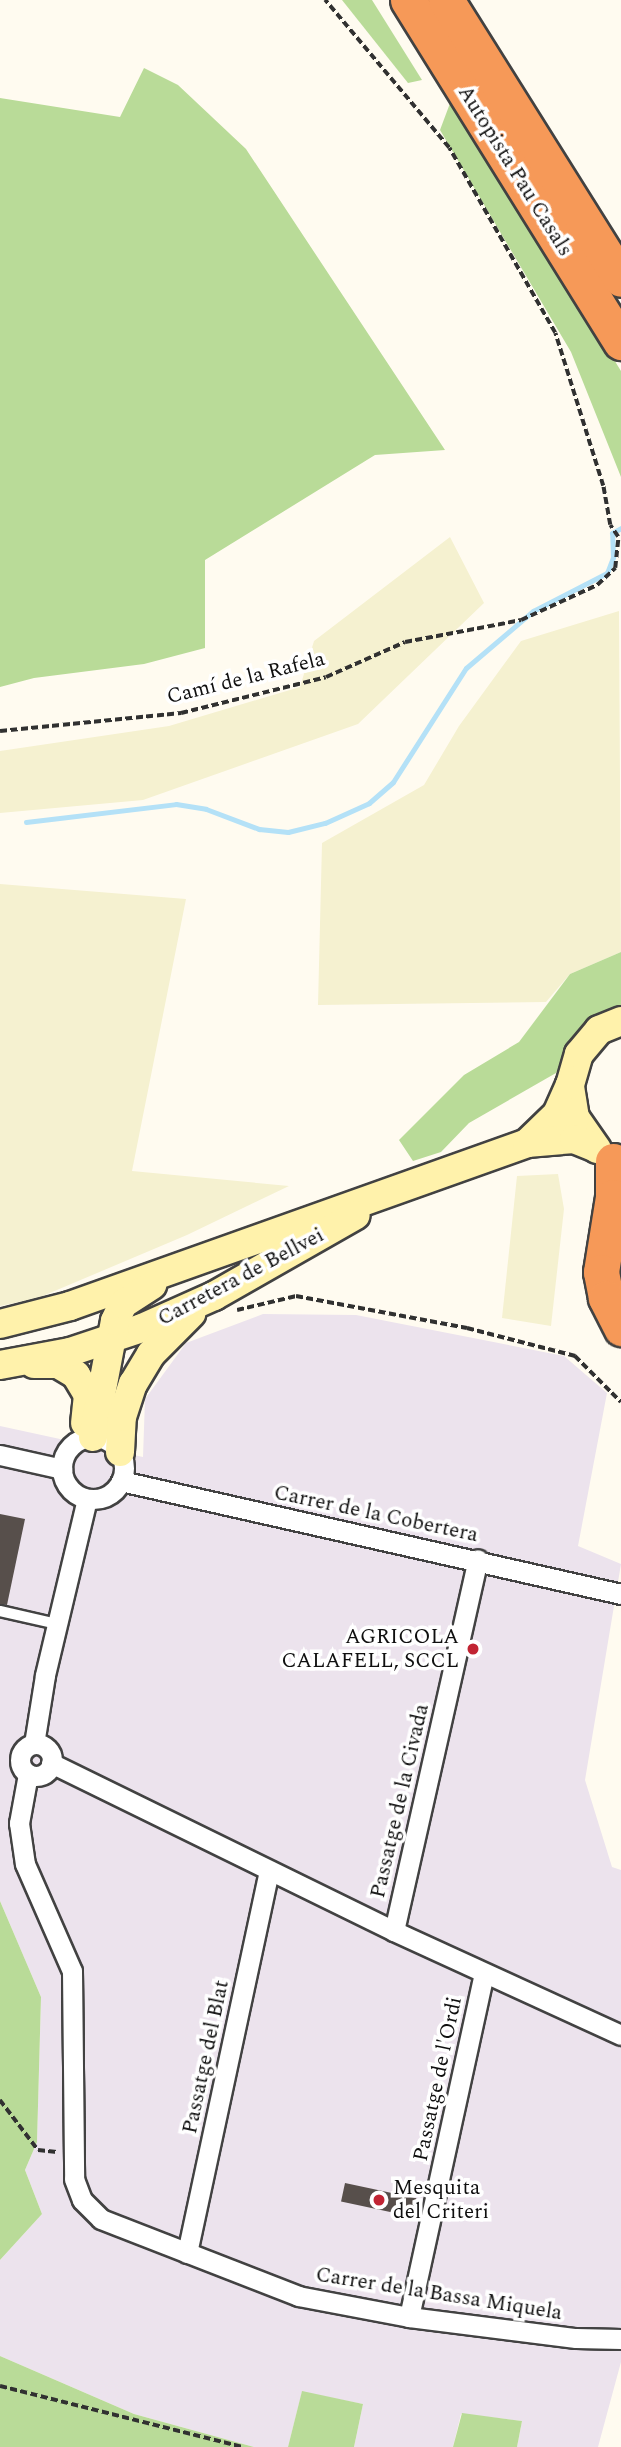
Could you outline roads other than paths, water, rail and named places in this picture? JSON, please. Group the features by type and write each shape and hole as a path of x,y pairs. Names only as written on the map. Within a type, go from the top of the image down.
{"highway":[{"name":"Autopista Pau Casals","path":"408,0 621,342"},
{"name":"Autopista Pau Casals","path":"446,0 621,279"},
{"path":"609,1157 613,1196 601,1272 606,1298 621,1328"},
{"path":"621,1212 609,1269 621,1311"}],"main road":[{"name":"Carretera de Bellvei","path":"527,1143 557,1114 570,1085 579,1054 600,1030 621,1021"},
{"path":"570,1085 575,1118 609,1157"},
{"name":"Carretera de Bellvei","path":"0,1324 70,1306 527,1143 575,1139 609,1157"},
{"name":"Carretera de Bellvei","path":"0,1365 71,1352 220,1304 393,1192"},
{"path":"86,1438 123,1304 145,1288 211,1264 239,1244"},
{"path":"120,1452 122,1418 151,1354 220,1304"},
{"path":"0,1365 58,1364 76,1375 88,1395 86,1438"}],"street":[{"path":"86,1438 103,1438 120,1452 121,1482 105,1496 87,1499 71,1488 62,1469 65,1454 86,1438"},
{"path":"0,1455 62,1469"},
{"name":"Carrer de la Cobertera","path":"121,1482 478,1559 621,1594"},
{"path":"34,1744 57,1624 87,1499"},
{"name":"Passatge de la Civada","path":"394,1931 478,1559"},
{"path":"34,1744 47,1749 51,1763 484,1974 621,2035"},
{"path":"34,1744 25,1749 20,1759 28,1774 42,1774 51,1763"},
{"name":"Carrer de la Bassa Miquela","path":"28,1774 19,1823 25,1864 72,1971 74,2179 82,2200 101,2220 298,2296 409,2318 576,2338 621,2339"},
{"name":"Passatge del Blat","path":"187,2253 269,1871"},
{"name":"Passatge de l'Ordi","path":"409,2318 484,1974"}],"lane":[{"path":"0,1611 57,1624"}],"waterway":[{"path":"26,822 176,804 206,809 259,829 288,832 325,823 369,803 393,782 466,668 533,611 607,573 613,557 612,533 621,528"}],"place":[{"name":"AGRICOLA CALAFELL, SCCL","path":"473,1649"},
{"name":"Mesquita del Criteri","path":"379,2200"}]}
